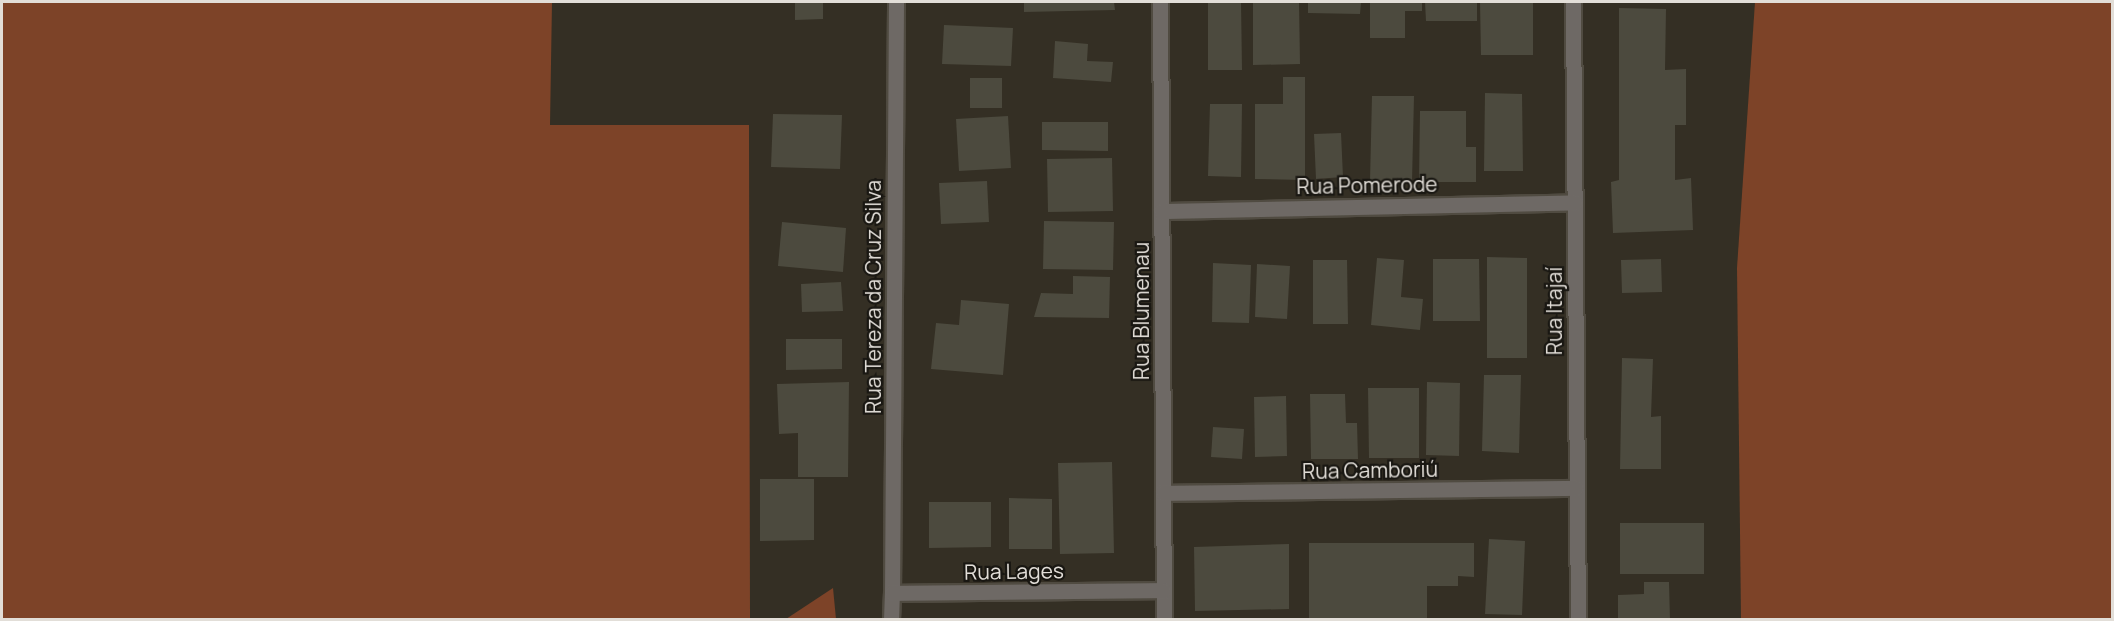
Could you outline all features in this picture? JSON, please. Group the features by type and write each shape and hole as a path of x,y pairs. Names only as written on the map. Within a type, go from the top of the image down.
{"street":[{"name":"Rua Tereza da Cruz Silva","path":"892,593 896,2"},
{"name":"Rua Blumenau","path":"1160,2 1164,620"},
{"name":"Rua Itajaí","path":"1574,2 1578,620"},
{"name":"Rua Pomerode","path":"1161,210 1575,202"},
{"name":"Rua Camboriú","path":"1163,494 1576,488"},
{"name":"Rua Lages","path":"892,593 1163,590"},
{"path":"891,620 892,593"}],"shaded area":[{"path":"2,2 552,2 550,125 749,125 750,619 2,619"},
{"path":"1755,2 2112,2 2112,619 1741,619 1737,268"},
{"path":"833,588 836,619 786,619"}],"building":[{"path":"795,2 823,2 823,19 795,20"},
{"path":"1024,2 1114,2 1115,10 1024,12"},
{"path":"1208,2 1241,2 1242,70 1208,70"},
{"path":"1253,2 1299,2 1300,64 1253,65"},
{"path":"1308,2 1361,2 1360,14 1308,13"},
{"path":"1370,2 1422,2 1422,11 1405,11 1405,38 1370,38"},
{"path":"1425,2 1477,2 1477,21 1426,21"},
{"path":"1480,2 1533,2 1533,55 1481,55"},
{"path":"1619,8 1666,9 1665,70 1686,69 1686,125 1675,125 1675,180 1691,178 1693,230 1613,233 1611,182 1619,180"},
{"path":"944,25 1013,28 1011,66 942,64"},
{"path":"1055,41 1088,44 1087,61 1113,62 1111,82 1053,78"},
{"path":"1283,77 1305,77 1305,180 1255,179 1255,104 1283,104"},
{"path":"970,78 1002,78 1002,108 970,108"},
{"path":"1485,93 1522,94 1523,171 1484,171"},
{"path":"1372,96 1414,96 1412,182 1370,181"},
{"path":"1210,104 1242,104 1241,177 1208,176"},
{"path":"1420,111 1466,111 1466,147 1476,147 1476,182 1419,182"},
{"path":"773,114 842,115 840,169 771,167"},
{"path":"1008,116 1011,168 959,171 956,119"},
{"path":"1042,122 1108,122 1108,151 1042,150"},
{"path":"1341,133 1343,177 1316,179 1314,134"},
{"path":"1112,158 1113,211 1048,212 1047,159"},
{"path":"987,181 989,222 941,224 939,183"},
{"path":"1044,221 1114,222 1113,270 1043,269"},
{"path":"782,222 846,228 843,272 778,266"},
{"path":"1487,257 1527,258 1527,358 1487,358"},
{"path":"1377,258 1404,260 1401,297 1423,299 1420,330 1371,325"},
{"path":"1433,259 1479,259 1480,321 1433,321"},
{"path":"1661,259 1662,292 1622,293 1621,260"},
{"path":"1313,260 1347,260 1348,324 1313,324"},
{"path":"1213,263 1251,265 1249,323 1212,322"},
{"path":"1257,264 1290,266 1287,319 1255,317"},
{"path":"1073,276 1110,277 1109,318 1034,317 1041,293 1073,294"},
{"path":"841,282 843,311 802,312 801,284"},
{"path":"961,300 1009,304 1003,375 931,369 936,323 959,325"},
{"path":"786,339 842,339 842,369 786,370"},
{"path":"1622,358 1653,359 1651,417 1661,416 1661,469 1620,469"},
{"path":"1484,375 1521,375 1519,453 1482,451"},
{"path":"849,382 848,477 798,477 798,433 779,434 777,384"},
{"path":"1427,382 1460,383 1459,456 1426,455"},
{"path":"1368,388 1419,388 1419,458 1369,458"},
{"path":"1310,394 1345,394 1346,423 1357,423 1358,459 1311,459"},
{"path":"1286,396 1287,456 1255,457 1254,397"},
{"path":"1213,427 1244,429 1242,459 1211,457"},
{"path":"1112,462 1114,553 1060,554 1058,463"},
{"path":"760,479 814,479 814,540 760,541"},
{"path":"1009,498 1052,499 1052,549 1009,549"},
{"path":"929,502 991,502 991,547 929,548"},
{"path":"1620,523 1704,523 1704,574 1620,574"},
{"path":"1489,539 1525,541 1522,615 1485,614"},
{"path":"1309,543 1474,543 1474,577 1458,576 1458,586 1427,586 1427,620 1309,620"},
{"path":"1289,544 1289,609 1195,611 1194,547"},
{"path":"1644,582 1669,582 1670,620 1618,620 1618,595 1644,594"}]}
